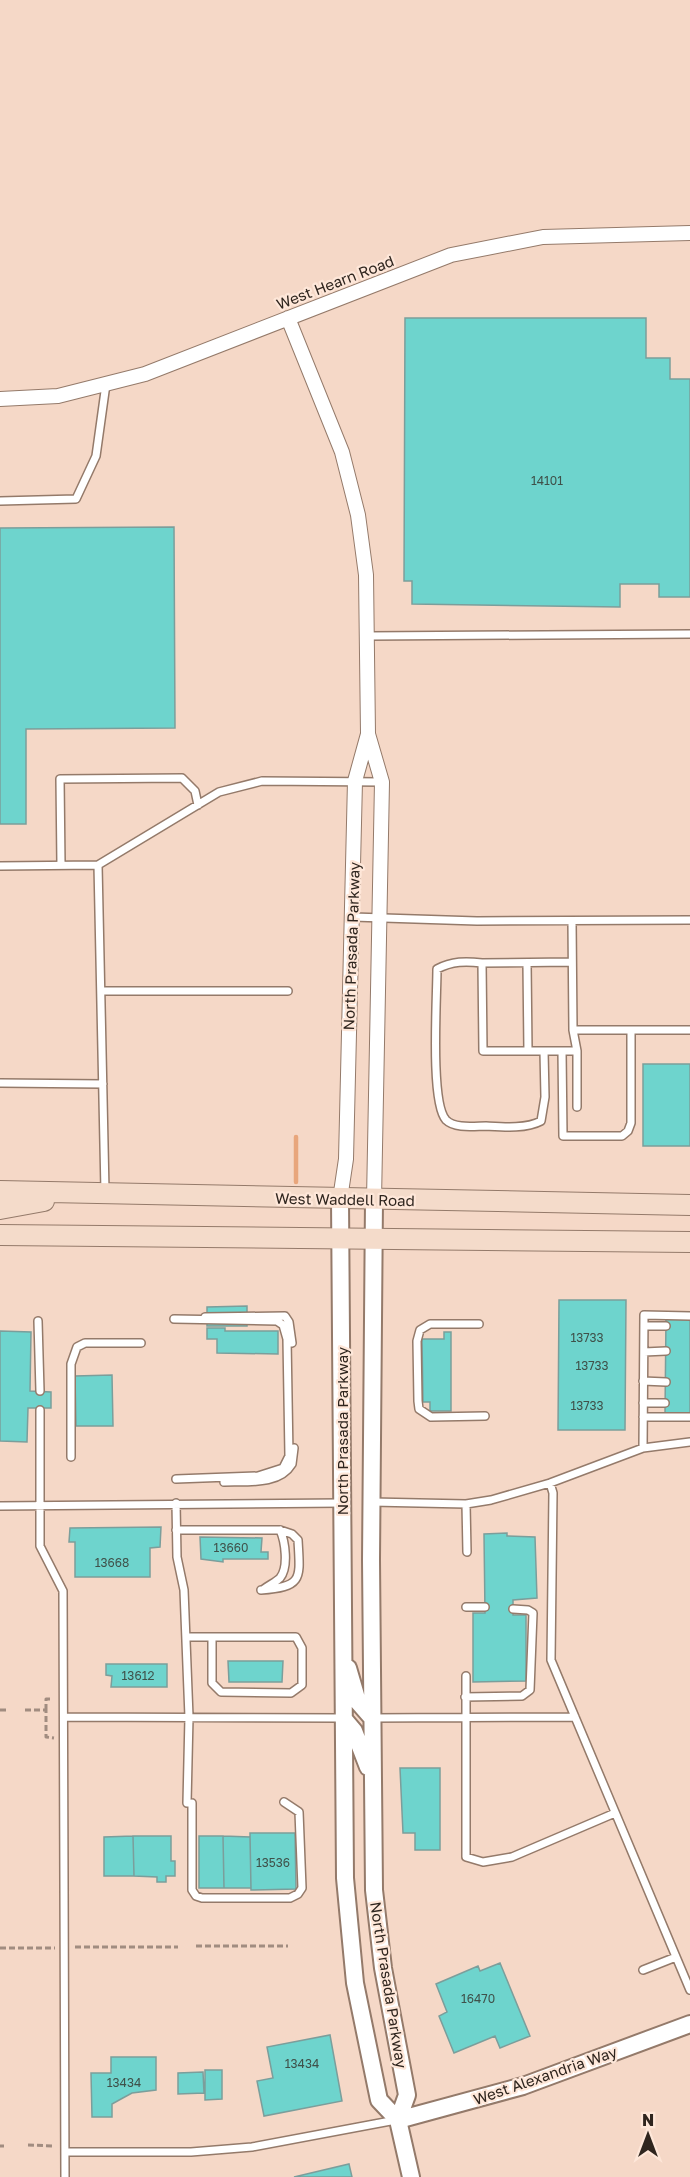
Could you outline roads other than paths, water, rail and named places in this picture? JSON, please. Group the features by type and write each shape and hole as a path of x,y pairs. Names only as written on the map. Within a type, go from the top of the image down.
{"main road":[{"name":"West Waddell Road","path":"0,1191 690,1205"},
{"path":"0,1209 85,1193"},
{"path":"0,1234 690,1242"}],"street":[{"name":"West Hearn Road","path":"0,399 58,396 146,374 451,255 543,237 690,233"},
{"name":"North Prasada Parkway","path":"288,318 342,452 358,515 366,575 369,636 368,735 355,781 346,1159 340,1199 345,1878 355,1983 380,2100 398,2120 411,2177"},
{"name":"North Prasada Parkway","path":"368,735 382,782 374,1200 372,1502 374,1890 377,1931 407,2095 398,2120"},
{"path":"343,1650 358,1702 372,1718"},
{"path":"343,1718 350,1724 358,1740 373,1780"},
{"name":"West Alexandria Way","path":"398,2120 523,2086 690,2024"}],"lane":[{"path":"0,501 76,499 96,456 106,384"},
{"path":"369,636 690,634"},
{"path":"61,865 60,779 182,778 195,791 198,805"},
{"path":"0,866 98,865 219,792 262,781 382,782"},
{"path":"98,865 105,1194"},
{"path":"353,917 572,921 690,920"},
{"path":"572,921 573,1030 577,1051 577,1107"},
{"path":"544,1051 545,1098 541,1121 536,1124 490,1126 455,1125 446,1120 437,1096 437,969 465,961 482,963 572,962"},
{"path":"482,963 483,1051 577,1051"},
{"path":"527,963 528,1051"},
{"path":"101,991 288,991"},
{"path":"562,1051 563,1136 622,1136 632,1123 631,1029"},
{"path":"573,1030 690,1030"},
{"path":"0,1083 103,1084"},
{"path":"643,1448 644,1315 690,1316"},
{"path":"174,1319 277,1321 283,1325 287,1339 288,1463 283,1468 269,1474 176,1479"},
{"path":"38,1321 40,1391"},
{"path":"479,1324 430,1324 420,1330 417,1341 418,1401 419,1410 431,1417 485,1416"},
{"path":"644,1326 666,1326"},
{"path":"71,1458 71,1364 77,1347 85,1343 141,1343"},
{"path":"644,1352 666,1351"},
{"path":"643,1382 666,1382"},
{"path":"643,1403 665,1403"},
{"path":"40,1410 38,1456 40,1546 63,1591 65,2177"},
{"path":"643,1416 690,1417"},
{"path":"372,1502 466,1504 491,1500 550,1483 643,1448 690,1442"},
{"path":"550,1483 553,1493 551,1660 690,1990"},
{"path":"176,1503 177,1557 184,1590 186,1636 192,1890 196,1896 202,1898 290,1898 298,1894 302,1888 299,1812 284,1802"},
{"path":"0,1506 342,1503"},
{"path":"466,1504 466,1552"},
{"path":"176,1530 280,1530 292,1534 298,1540 299,1572 286,1588 261,1590 280,1577 284,1570 284,1539 280,1530"},
{"path":"466,1607 485,1607"},
{"path":"465,1697 522,1696 530,1690 533,1613 513,1608"},
{"path":"186,1636 212,1636 296,1637 302,1648 302,1685 291,1693 221,1692 212,1683 212,1636"},
{"path":"466,1676 466,1857 483,1862 512,1857 615,1814"},
{"path":"372,1718 575,1717"},
{"path":"64,1718 343,1718"},
{"path":"643,1970 676,1957"},
{"path":"65,2152 191,2152 252,2147 398,2120"}],"waterway":[{"path":"296,1137 296,1182"}]}
